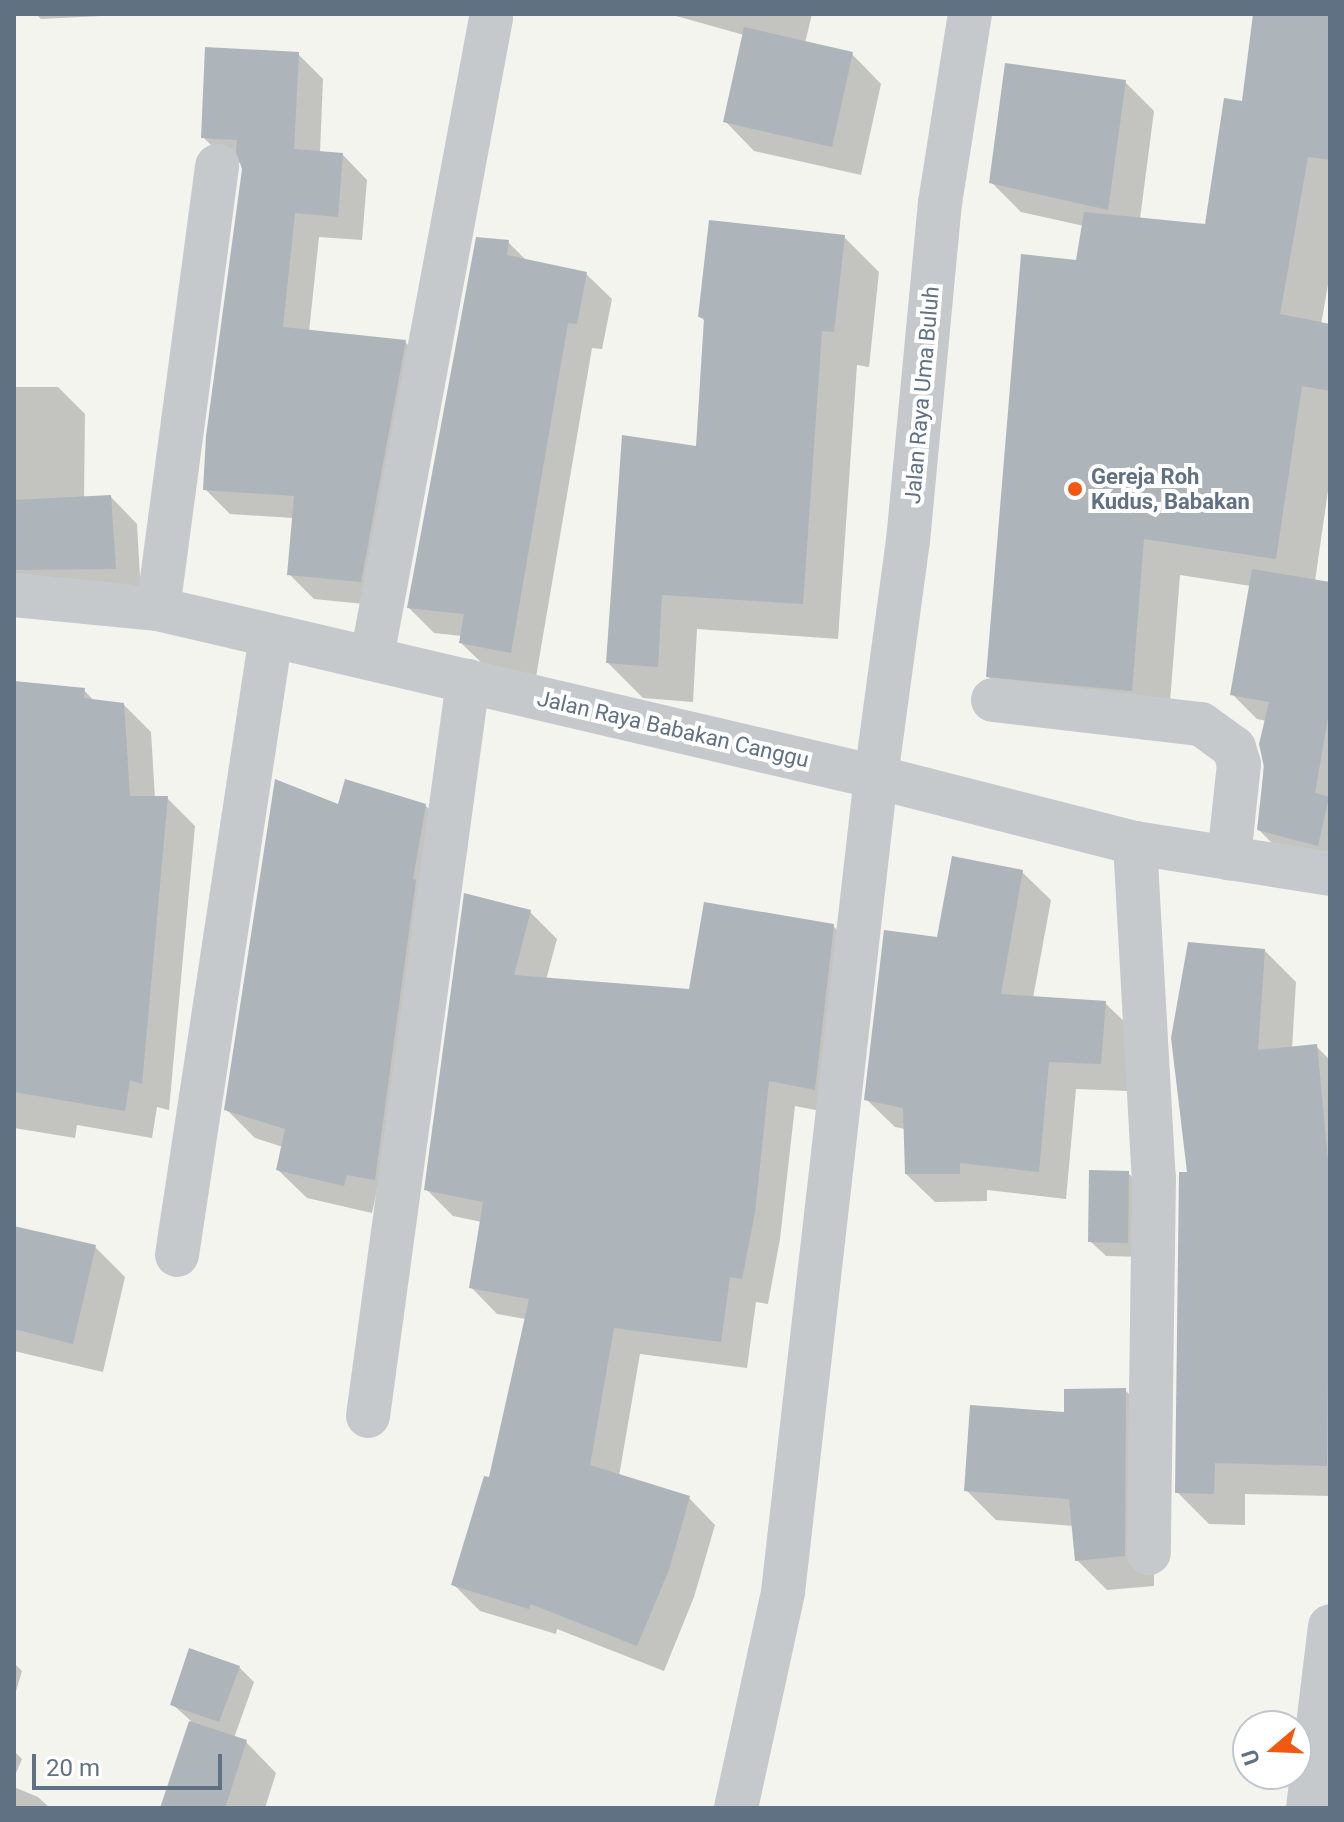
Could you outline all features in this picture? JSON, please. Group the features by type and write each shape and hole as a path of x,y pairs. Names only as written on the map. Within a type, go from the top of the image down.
{"street":[{"name":"Jalan Raya Uma Buluh","path":"736,1808 783,1592 876,777 908,541 940,203 970,14"},
{"path":"372,657 491,18"},
{"path":"158,609 217,166"},
{"name":"Jalan Raya Babakan Canggu","path":"14,595 158,609 876,777 1135,843 1330,874"},
{"path":"177,1255 271,636"},
{"path":"368,1416 468,681"},
{"path":"993,700 1201,724 1234,748 1239,764 1229,858"},
{"path":"1135,843 1154,1178 1149,1553"},
{"path":"1308,1808 1330,1626"}],"building":[{"path":"1253,14 1330,14 1330,160 1308,157 1280,314 1330,324 1330,391 1302,386 1276,559 1144,539 1132,691 986,677 1021,254 1076,260 1084,212 1205,224 1224,98 1242,101"},
{"path":"744,27 853,52 832,147 723,122"},
{"path":"205,47 299,52 294,149 343,153 338,217 295,213 283,327 406,340 361,582 287,575 294,496 203,490 206,436 242,169 236,151 237,140 201,138"},
{"path":"1005,63 1126,80 1108,210 989,183"},
{"path":"709,220 845,235 834,332 822,331 803,604 662,595 658,667 606,663 622,435 696,446 704,318 698,317"},
{"path":"476,237 509,240 507,255 587,272 577,324 568,323 511,653 459,643 464,614 407,608"},
{"path":"111,495 116,569 14,570 14,500"},
{"path":"1252,569 1330,582 1330,706 1315,793 1329,797 1318,846 1257,830 1264,767 1259,744 1269,702 1230,695"},
{"path":"14,681 85,688 84,698 124,703 130,796 168,796 142,1084 130,1080 125,1111 14,1092"},
{"path":"275,779 338,804 345,779 426,804 413,879 416,880 375,1180 347,1175 344,1186 276,1170 285,1129 224,1110"},
{"path":"952,856 1023,870 1001,994 1106,1001 1101,1064 1049,1062 1039,1172 960,1163 960,1174 905,1174 903,1108 864,1100 884,930 937,937"},
{"path":"464,893 531,910 514,975 689,989 704,902 834,924 815,1090 769,1081 755,1212 742,1279 730,1277 721,1342 614,1328 590,1465 690,1496 669,1570 637,1646 531,1604 529,1609 451,1585 484,1476 489,1477 529,1299 469,1288 483,1202 424,1190"},
{"path":"1188,942 1265,949 1258,1050 1317,1044 1330,1182 1327,1466 1215,1463 1214,1494 1175,1493 1179,1172 1187,1172 1171,1038"},
{"path":"1089,1170 1129,1171 1128,1243 1088,1242"},
{"path":"14,1226 96,1245 73,1344 14,1329"},
{"path":"1126,1388 1125,1556 1075,1561 1069,1499 964,1491 970,1405 1064,1412 1064,1389"},
{"path":"189,1648 240,1666 219,1722 170,1705"},
{"path":"189,1721 247,1740 225,1808 160,1808"}],"place":[{"name":"Gereja Roh Kudus, Babakan","path":"1075,489"}]}
